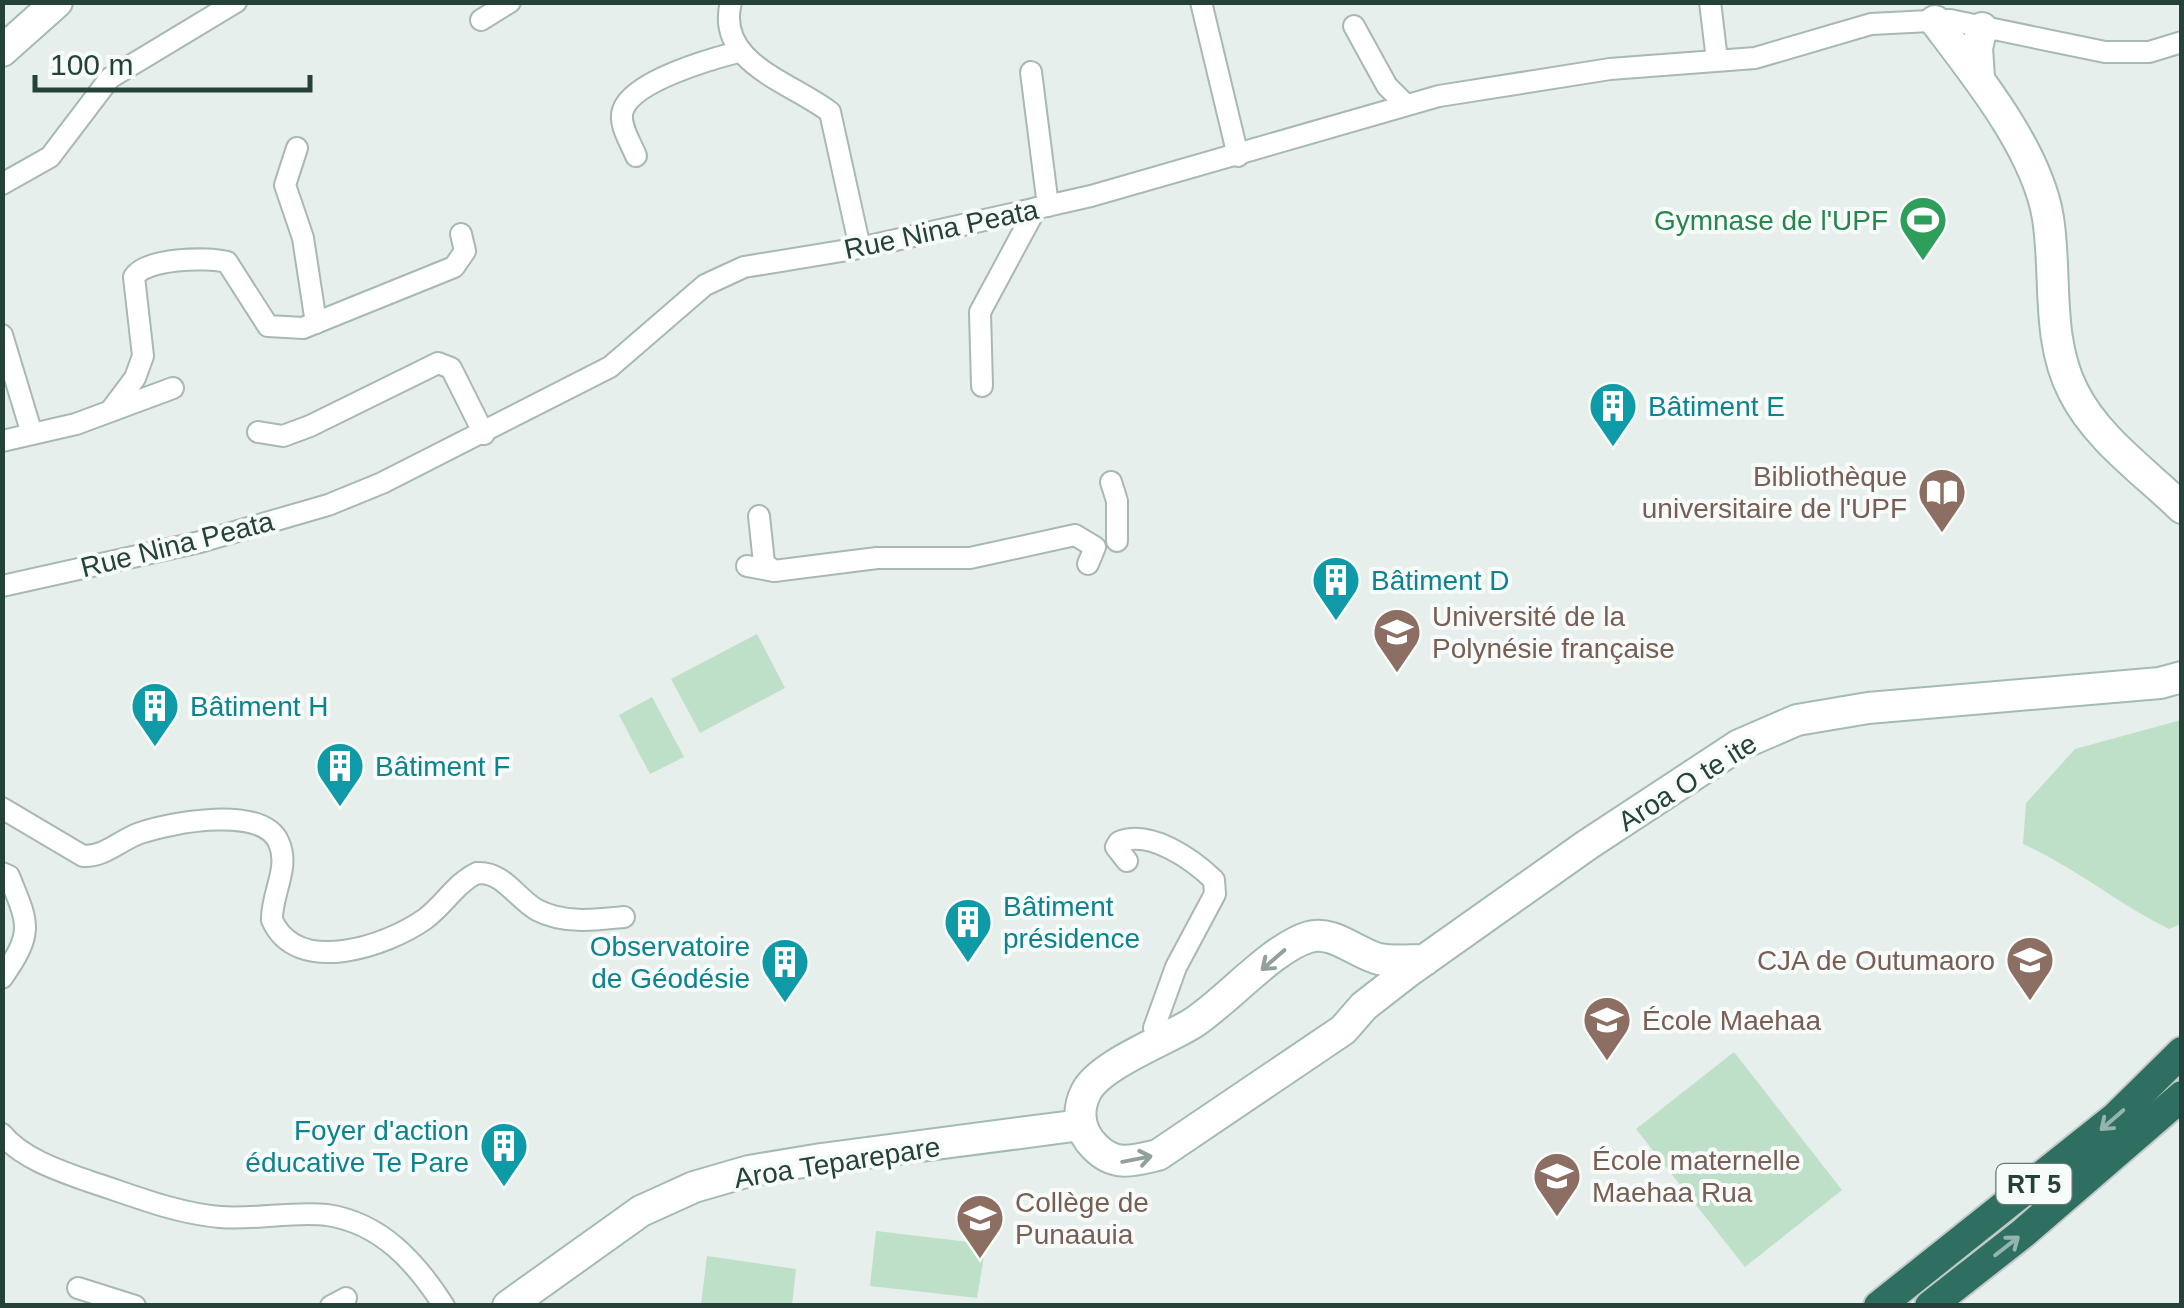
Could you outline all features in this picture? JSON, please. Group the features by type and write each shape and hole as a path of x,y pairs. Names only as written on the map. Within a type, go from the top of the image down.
{"highway":[{"name":"RT 5","path":"1878,1306 2116,1117 2182,1052"},
{"name":"RT 5","path":"1930,1306 2052,1209 2182,1096"}],"main road":[{"path":"2,51 57,2"},
{"path":"1960,19 1977,48 1979,78"},
{"path":"1960,19 1979,78 2036,176 2048,218 2058,349 2072,389 2109,438 2182,508"},
{"name":"Aroa O te ite","path":"1081,1125 1086,1138 1108,1159 1124,1163 1158,1155 1343,1030 1364,1006 1425,960 1664,792 1739,745 1797,720 1868,708 2160,683 2182,676"},
{"path":"1081,1125 1085,1092 1096,1077 1163,1042 1229,998 1291,944 1313,935 1341,940 1359,953 1383,960 1425,960"},
{"path":"1359,953 1368,974 1364,1006"},
{"name":"Aroa Teparepare","path":"508,1306 642,1211 694,1187 749,1171 821,1159 1081,1125"}],"street":[{"path":"2,184 50,157 103,83 236,2"},
{"path":"480,20 510,2"},
{"path":"731,2 726,22 738,52 830,112 860,248"},
{"path":"1201,2 1238,156"},
{"path":"1710,2 1717,60"},
{"name":"Rue Nina Peata","path":"2,586 200,542 328,505 484,434 610,367 705,285 744,267 860,248 1042,207 1238,156 1406,106 1610,69 1756,58 1871,24 1960,19 2104,52 2149,52 2182,42"},
{"path":"1354,26 1387,86 1406,106"},
{"path":"636,156 623,125 623,110 632,99 666,77 738,52"},
{"path":"982,386 980,312 1042,207 1032,72"},
{"path":"298,148 286,185 302,238 316,323"},
{"path":"111,410 135,378 143,356 134,277 143,268 214,259 227,262 268,326 286,330 316,323 454,267 465,251 461,234"},
{"path":"2,335 32,434"},
{"path":"258,432 282,436 310,426 438,363 451,368 484,434"},
{"path":"2,441 173,388"},
{"path":"1112,482 1117,541"},
{"path":"758,516 764,563 774,571"},
{"path":"747,566 774,571 877,558 970,558 1075,536 1095,548 1088,564"},
{"path":"2,808 83,856 98,854 139,834 185,822 232,820 262,827 278,840 281,856 272,920 286,940 311,951 363,946 391,938 424,920 477,873 495,876 522,899 552,916 568,920 624,917"},
{"path":"1127,861 1116,847 1119,842 1140,839 1172,849 1214,880 1214,894 1162,1000 1154,1028 1163,1042"},
{"path":"2,872 8,876 27,920 21,951 2,978"},
{"path":"2,1134 10,1143 59,1170 184,1213 224,1218 328,1215 378,1232 412,1260 444,1306"},
{"path":"78,1288 135,1306"}],"green space":[{"path":"757,634 785,688 700,733 671,679"},
{"path":"652,697 684,757 650,774 619,715"},
{"path":"2181,720 2181,924 2169,929 2023,844 2026,803 2075,749"},
{"path":"1734,1052 1842,1190 1745,1267 1636,1129"},
{"path":"876,1231 986,1244 977,1298 870,1286"},
{"path":"707,1256 796,1269 792,1305 701,1305"}],"place":[{"name":"Gymnase de l'UPF","path":"1923,262"},
{"name":"Bâtiment E","path":"1613,448"},
{"name":"Bibliothèque universitaire de l'UPF","path":"1942,534"},
{"name":"Bâtiment D","path":"1336,622"},
{"name":"Université de la Polynésie française","path":"1397,674"},
{"name":"Bâtiment H","path":"155,748"},
{"name":"Bâtiment F","path":"340,808"},
{"name":"Bâtiment présidence","path":"968,964"},
{"name":"CJA de Outumaoro","path":"2030,1002"},
{"name":"Observatoire de Géodésie","path":"785,1004"},
{"name":"École Maehaa","path":"1607,1062"},
{"name":"Foyer d'action éducative Te Pare","path":"504,1188"},
{"name":"École maternelle Maehaa Rua","path":"1557,1218"},
{"name":"Collège de Punaauia","path":"980,1260"}]}
